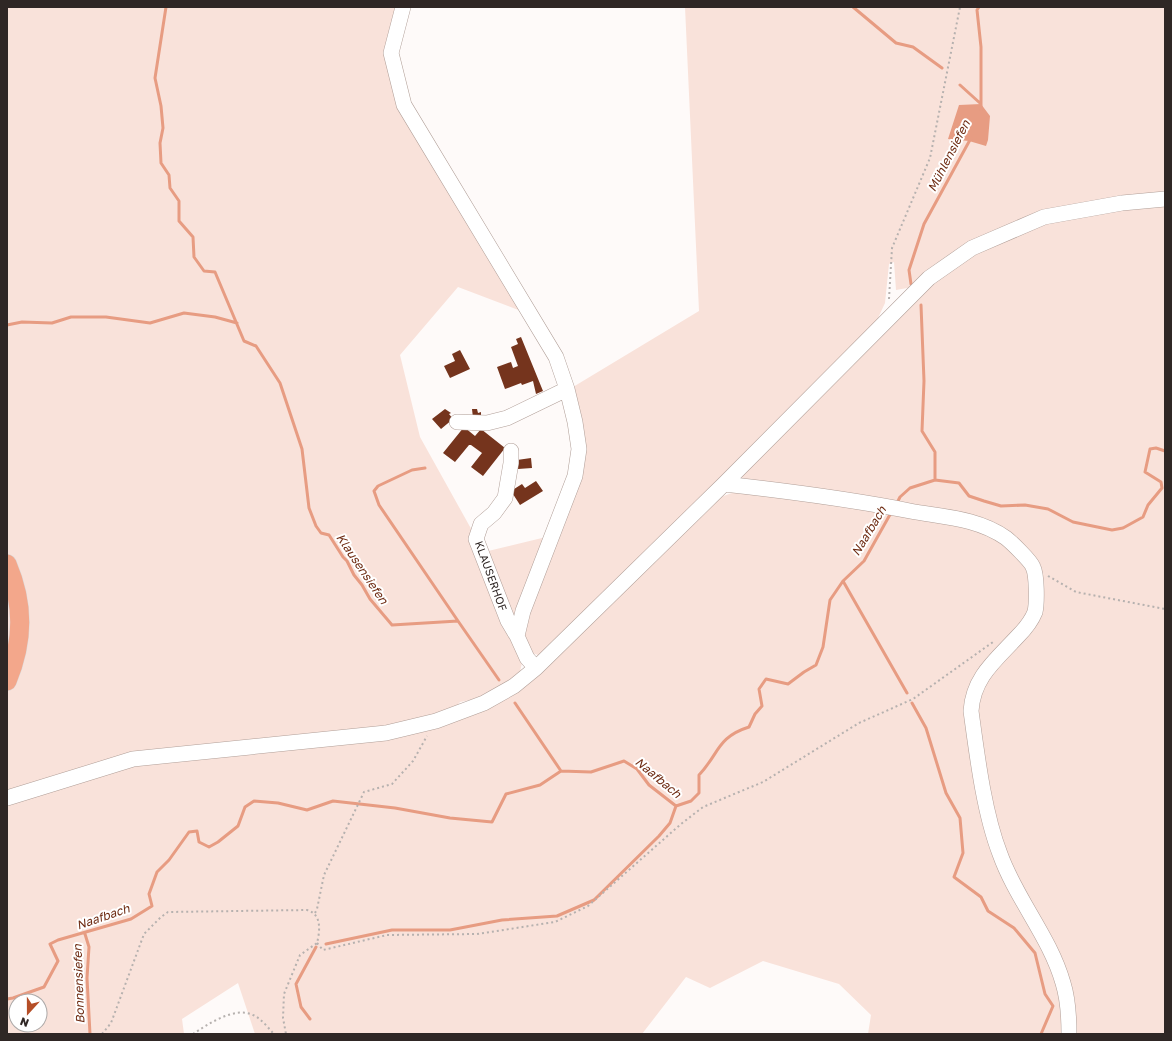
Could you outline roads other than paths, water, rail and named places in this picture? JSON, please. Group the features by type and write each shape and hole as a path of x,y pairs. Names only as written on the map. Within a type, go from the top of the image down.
{"main road":[{"path":"7,564 14,580 20,614 17,646 7,681"}],"street":[{"path":"403,7 391,54 404,105 556,357 567,388 576,422 579,449 575,476 523,611 517,636"},
{"path":"7,798 133,759 386,733 436,721 484,703 514,686 536,668 724,484 929,278 972,248 1044,217 1122,203 1165,199"},
{"path":"457,422 487,423 507,418 567,388"},
{"name":"KLAUSERHOF","path":"511,451 511,463 505,498 494,513 481,524 476,539 508,621 527,658 536,668"},
{"path":"724,484 833,496 911,511 958,518 981,526 1006,538 1033,566 1036,585 1035,611 1029,625 988,665 972,698 971,711 989,816 996,842 1005,867 1055,962 1065,990 1069,1012 1069,1034"}],"waterway":[{"name":"Klausensiefen","path":"166,7 155,78 161,106 163,128 160,143 161,163 169,175 170,188 179,201 179,221 193,237 194,257 204,271 215,272 244,341 256,346 280,383 302,449 309,508 316,526 321,533 329,535 370,599 392,625 458,621 499,680"},
{"path":"853,7 896,43 913,47 942,68"},
{"name":"Mühlensiefen","path":"979,7 977,10 981,47 981,109"},
{"path":"960,85 981,104"},
{"name":"Mühlensiefen","path":"911,284 909,270 924,224 971,138"},
{"name":"Mühlensiefen","path":"921,305 924,381 922,431 935,452 935,480"},
{"path":"7,325 22,322 52,323 71,317 106,317 150,323 184,313 215,317 237,323"},
{"name":"Naafbach","path":"896,505 900,497 910,488 935,480 959,483 969,496 1001,506 1025,505 1048,509 1073,522 1112,530 1123,528 1143,517 1148,505 1162,488 1161,482 1145,472 1150,449 1156,448 1165,451"},
{"path":"425,468 412,470 378,486 374,491 379,505 458,621"},
{"name":"Naafbach","path":"7,999 44,987 58,961 50,944 58,940 131,919 152,906 149,894 157,872 169,860 189,832 197,831 199,842 209,847 218,842 238,826 245,807 254,801 278,803 307,810 333,801 395,808 450,818 492,822 506,794 540,785 561,771 591,772 624,761 637,769 649,785 676,806 691,801 699,793 699,775 724,741 738,731 749,727 755,714 762,706 759,689 766,679 788,684 816,665 823,647 830,600 843,581 864,561 892,511"},
{"path":"843,581 907,693"},
{"name":"Klausensiefen","path":"515,703 561,771"},
{"path":"912,703 926,728 946,793 960,818 963,853 954,877 981,897 988,911 1014,928 1035,953 1045,994 1053,1006 1041,1034"},
{"path":"326,944 392,930 450,930 502,920 557,916 594,900 659,836 670,823 676,806"},
{"name":"Bonnensiefen","path":"85,934 89,947 87,978 90,1034"},
{"path":"310,1019 301,1007 296,984 316,947"}]}
